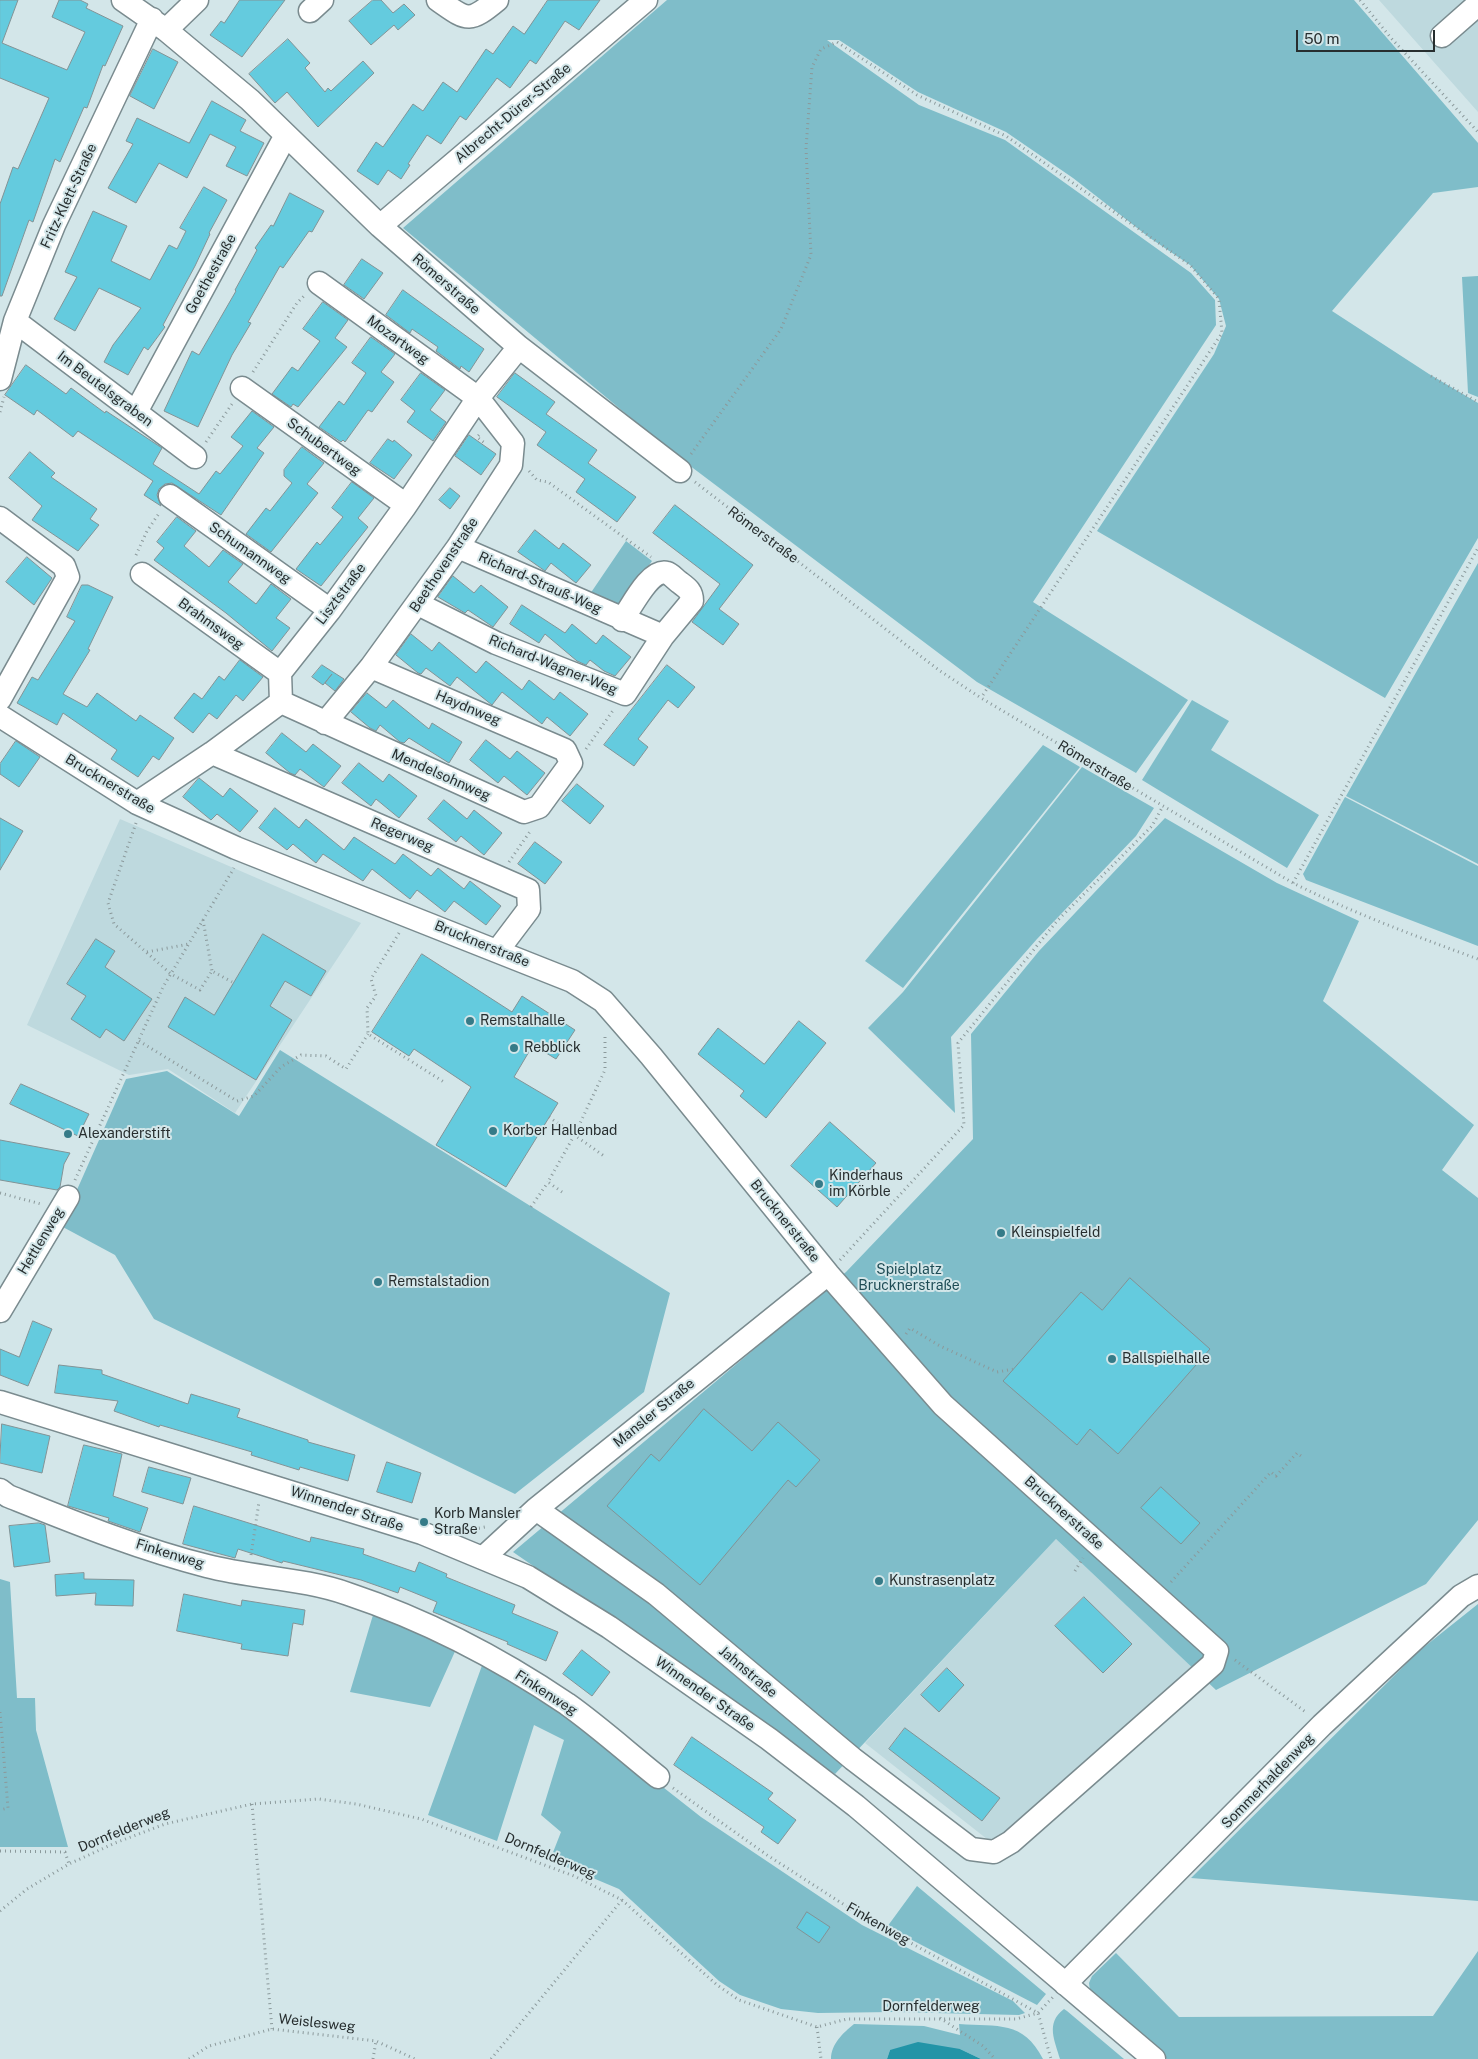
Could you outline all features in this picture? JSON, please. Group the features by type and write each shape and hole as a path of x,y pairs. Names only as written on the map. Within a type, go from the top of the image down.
{"street":[{"name":"Römerstraße","path":"124,0 159,25 250,100 380,226 519,347 680,470"},
{"name":"Fritz-Klett-Straße","path":"0,379 15,321 54,226 159,25 196,0"},
{"path":"438,0 458,14 468,18 478,16 497,0"},
{"name":"Albrecht-Dürer-Straße","path":"380,226 646,0"},
{"path":"1442,36 1476,6"},
{"name":"Goethestraße","path":"136,412 286,135"},
{"name":"Mozartweg","path":"319,283 478,398"},
{"name":"Im Beutelsgraben","path":"15,321 195,457"},
{"name":"Lisztstraße","path":"280,673 330,610 406,505 478,398 519,347"},
{"name":"Schubertweg","path":"242,388 406,505"},
{"name":"Beethovenstraße","path":"325,723 371,667 418,604 511,465 513,443 478,398"},
{"name":"Schumannweg","path":"170,496 330,610"},
{"path":"0,518 64,566 68,577 0,699"},
{"name":"Richard-Strauß-Weg","path":"458,546 622,620 663,636"},
{"path":"622,620 649,579 658,573 667,573 689,590 692,601 663,636"},
{"name":"Brahmsweg","path":"142,574 280,673"},
{"name":"Richard-Wagner-Weg","path":"418,604 496,643 625,694 663,636"},
{"name":"Haydnweg","path":"371,667 568,756"},
{"path":"138,810 281,702 280,673"},
{"name":"Mendelsohnweg","path":"281,702 524,812 539,807"},
{"name":"Brucknerstraße","path":"0,716 138,810 498,950 572,981 603,1001 651,1056 828,1274 894,1351 944,1405 1217,1651"},
{"name":"Regerweg","path":"212,753 528,890 529,909 498,950"},
{"path":"539,807 568,756"},
{"name":"Hettlenweg","path":"0,1311 64,1203"},
{"name":"Mansler Straße","path":"484,1558 536,1509 828,1274"},
{"name":"Winnender Straße","path":"0,1402 422,1533 528,1577 569,1601 769,1738 856,1806 1154,2059"},
{"name":"Finkenweg","path":"0,1490 8,1496 89,1529 208,1567 306,1583 346,1593 404,1614 483,1652 567,1705 658,1777"},
{"name":"Jahnstraße","path":"536,1509 656,1594 853,1759 971,1849 994,1852 1011,1842 1213,1664 1217,1651"},
{"name":"Sommerhaldenweg","path":"1065,1984 1322,1725 1427,1626 1461,1596 1478,1586"}],"path":[{"path":"1360,0 1391,38 1478,132"},
{"path":"680,470 781,329 811,255 806,148 812,67 821,49 837,42 917,95 1006,136 1190,265 1219,299 1222,333 981,698"},
{"path":"195,457 297,303 319,283"},
{"path":"1432,376 1478,402"},
{"name":"Römerstraße","path":"680,470 940,671 981,698 1293,883 1397,929 1478,959"},
{"path":"537,480 548,482 654,558 667,573"},
{"path":"142,574 133,561 147,531 170,496"},
{"path":"1293,883 1478,548"},
{"path":"568,756 590,745 625,694"},
{"path":"828,1274 964,1125 958,1042 1057,921 1152,826 1163,806"},
{"path":"499,877 541,817 539,807"},
{"path":"138,810 108,902 114,924 171,974 200,990 212,971 203,919"},
{"path":"0,1193 64,1203 171,974 235,865"},
{"path":"392,926 401,930"},
{"path":"139,1041 238,1101 254,1096 281,1067 301,1055 326,1056 346,1069 368,1034 367,1008 376,996 371,979 394,940"},
{"path":"146,952 189,944"},
{"path":"212,971 232,982"},
{"path":"531,1207 548,1182 575,1134 605,1070 605,1028 611,1035"},
{"path":"368,1034 444,1082"},
{"path":"549,1118 575,1134 604,1156"},
{"path":"548,1182 562,1192"},
{"path":"894,1351 910,1328 940,1346 997,1372 1014,1369"},
{"path":"1157,1597 1271,1472 1276,1476 1297,1453 1304,1458"},
{"path":"248,1573 262,1482"},
{"path":"464,1530 482,1529 489,1525"},
{"path":"1075,1571 1085,1555 1092,1561"},
{"path":"1217,1651 1239,1662 1322,1725"},
{"path":"0,1712 8,1808 0,1810"},
{"name":"Finkenweg","path":"658,1777 767,1855 860,1915 1038,2012"},
{"name":"Dornfelderweg","path":"0,1911 27,1889 69,1864 115,1843 164,1824 252,1804 319,1799 356,1804 421,1819 574,1876 622,1900 717,1985 739,2000 817,2027 847,2019 1016,2019 1038,2012 1065,1984"},
{"path":"252,1804 272,2029"},
{"path":"0,1851 65,1852 69,1864"},
{"path":"491,2059 622,1900"},
{"path":"1038,2012 1051,2059"},
{"path":"940,2018 983,2046 995,2059"},
{"path":"817,2027 821,2059"},
{"name":"Weislesweg","path":"189,2059 208,2046 272,2029 376,2041 415,2059"},
{"path":"373,2059 376,2041"}],"shaded area":[{"path":"1379,0 1478,0 1478,112"},
{"path":"120,819 361,923 235,1113 168,1069 129,1075 27,1025"},
{"path":"1056,1539 1194,1669 992,1843 865,1743"},
{"path":"918,2042 960,2049 981,2059 887,2059 890,2050"}],"green space":[{"path":"667,0 1354,0 1478,143 1478,187 1433,193 1332,311 1429,374 1478,403 1478,538 1385,698 1097,531 1214,354 1226,326 1219,299 1190,265 1150,238 1073,178 1006,132 918,92 839,40 827,40 919,105 1005,140 1191,273 1215,300 1216,325 1033,602 1188,700 1136,773 977,682 673,453 403,228"},
{"path":"1478,276 1478,397 1468,393 1462,277"},
{"path":"626,541 652,561 619,606 590,594"},
{"path":"1478,563 1478,864 1346,796"},
{"path":"1192,700 1229,721 1211,750 1319,815 1287,868 1142,780"},
{"path":"1043,745 1080,767 903,988 865,961"},
{"path":"1082,767 1154,808 1136,836 1037,939 951,1037 955,1113 868,1028 903,992"},
{"path":"1345,797 1478,866 1478,946 1306,880 1303,874"},
{"name":"Spielplatz Brucknerstraße","path":"1165,818 1277,883 1359,921 1323,1001 1474,1125 1442,1170 1478,1198 1478,1520 1426,1584 1216,1690 1056,1539 835,1774 513,1552 846,1272 973,1139 971,1034 1039,951"},
{"path":"280,1050 670,1293 644,1392 515,1494 154,1319 115,1255 61,1226 126,1079 167,1071 239,1116"},
{"path":"0,1579 10,1582 17,1698 35,1698 36,1730 68,1847 0,1847"},
{"path":"1478,1604 1478,1901 1191,1878 1419,1651"},
{"path":"373,1615 457,1647 430,1707 350,1692"},
{"path":"484,1660 566,1711 701,1817 862,1925 1013,2001 1025,2013 1019,2015 893,2012 818,2013 781,2009 740,1995 719,1981 619,1889 550,1860 561,1832 541,1815 564,1740 534,1725 497,1841 428,1815"},
{"path":"917,1886 1046,1994 1037,2005 887,1927"},
{"path":"1478,1951 1478,2059 1167,2059 1102,2004 1090,1991 1089,1983 1092,1976 1116,1953 1179,2017 1433,2016"},
{"path":"1064,2009 1124,2059 1060,2059 1054,2039 1053,2026 1058,2014"},
{"path":"854,2024 924,2026 960,2035 959,2024 1008,2028 1027,2038 1035,2046 1043,2059 981,2059 960,2049 890,2050 887,2059 831,2059 835,2044"}],"building":[{"path":"0,0 18,0 2,43 67,70 85,32 52,17 59,0 80,0 88,4 86,8 123,26 105,66 103,65 87,108 84,107 60,162 55,159 33,222 29,220 2,296 0,296 0,204 13,167 18,169 49,98 0,78"},
{"path":"240,0 285,0 242,57 210,35 221,21 224,23"},
{"path":"373,0 381,0 393,13 404,4 415,15 398,30 394,25 371,45 349,21"},
{"path":"548,0 600,0 579,30 565,21 536,64 530,60 510,88 497,78 466,120 460,116 441,144 427,135 408,164 410,165 401,179 388,170 378,185 357,171 376,142 383,147 413,104 423,111 443,82 457,92 486,49 493,54 513,26 524,34"},
{"path":"288,39 310,63 305,68 325,92 328,88 331,91 363,61 374,73 318,127 287,92 275,103 249,74"},
{"path":"153,49 178,62 154,109 130,96"},
{"path":"212,101 246,120 240,131 264,143 247,176 226,166 236,147 210,134 187,178 159,163 136,203 108,188 133,144 126,141 137,118 189,143"},
{"path":"204,187 227,200 209,233 195,266 163,325 165,327 148,350 144,347 128,375 104,362 113,345 141,308 99,288 75,331 54,319 77,277 65,272 93,211 127,226 111,261 150,280 169,245 177,249 186,231 180,228"},
{"path":"290,193 324,211 312,232 309,231 283,268 280,266 248,322 251,323 232,355 198,427 164,411 192,351 199,355 236,291 257,250 255,248 271,225 273,226"},
{"path":"362,259 383,273 364,299 344,285"},
{"path":"403,290 484,349 469,372 461,366 460,369 436,351 438,347 412,329 410,333 386,315"},
{"path":"323,302 348,320 335,338 347,347 298,407 293,404 291,407 272,394 292,367 298,371 320,341 303,329"},
{"path":"371,337 395,354 381,372 394,382 372,412 368,410 345,442 343,440 341,442 319,427 339,401 344,405 366,373 352,363"},
{"path":"26,365 66,394 71,388 105,413 106,411 162,448 153,464 199,494 216,471 220,474 243,446 231,437 252,411 274,427 257,448 264,453 221,515 172,483 165,484 159,489 157,495 161,506 144,495 153,481 78,431 73,437 37,410 34,415 5,395"},
{"path":"421,373 445,390 430,410 446,422 433,441 407,422 415,411 401,400"},
{"path":"515,373 555,402 546,414 597,450 588,463 636,497 617,522 576,492 585,479 537,445 546,432 497,397"},
{"path":"469,435 496,454 481,475 455,456"},
{"path":"388,439 393,442 394,440 412,455 394,479 370,463"},
{"path":"302,447 324,463 307,484 318,493 271,552 246,534 266,508 270,511 292,483 284,476 284,470"},
{"path":"30,452 55,473 51,477 97,509 90,519 99,525 78,551 32,520 42,506 9,478"},
{"path":"352,482 374,498 358,518 368,527 321,586 296,569 317,542 320,545 343,517 332,508"},
{"path":"450,488 460,496 450,509 439,500"},
{"path":"675,505 753,565 719,609 739,624 723,645 692,622 720,584 653,533"},
{"path":"177,517 196,531 184,546 209,567 223,550 243,564 228,582 256,604 271,584 291,599 276,618 290,628 272,651 226,613 154,560 164,548 157,542"},
{"path":"535,530 559,549 563,543 591,565 576,583 551,563 545,571 518,552"},
{"path":"27,557 52,578 34,605 6,582"},
{"path":"453,576 474,593 481,585 508,607 493,627 468,610 465,613 438,597"},
{"path":"82,585 88,585 113,597 88,649 90,650 63,694 87,707 97,693 136,721 140,715 174,738 159,760 153,756 138,777 111,759 117,750 63,713 57,725 17,703 32,677 38,680 75,621 67,617"},
{"path":"522,605 565,633 572,624 596,644 603,635 631,657 615,676 604,671 590,660 586,665 577,661 545,634 539,643 510,624"},
{"path":"411,634 432,651 439,642 476,673 486,661 522,690 529,680 554,700 560,692 588,714 570,736 547,717 542,724 502,692 492,705 457,677 450,686 426,668 421,674 418,673 396,655"},
{"path":"240,660 263,677 243,701 236,695 217,719 209,713 193,733 174,718 194,693 202,699 219,676 224,680"},
{"path":"322,665 344,679 335,691 325,683 332,674 323,685 312,677"},
{"path":"667,665 695,687 678,708 668,700 638,739 648,747 634,766 604,745"},
{"path":"367,693 386,708 393,700 429,729 432,723 462,742 449,763 409,738 404,743 400,742 380,725 376,731 370,728 351,712"},
{"path":"282,733 306,752 313,744 341,766 324,787 300,769 295,775 290,773 266,753"},
{"path":"486,740 510,759 517,751 545,773 527,795 504,776 498,783 470,760"},
{"path":"16,741 40,757 19,787 0,774 0,764"},
{"path":"359,763 383,782 389,774 417,796 399,818 376,799 371,806 342,783"},
{"path":"199,778 223,797 230,788 258,811 240,832 217,814 211,820 183,797"},
{"path":"577,784 604,806 590,824 562,801"},
{"path":"444,800 467,819 474,810 502,833 484,855 461,836 456,842 428,819"},
{"path":"275,808 299,828 306,819 344,850 354,837 395,864 403,854 431,876 438,868 464,889 470,881 501,906 486,925 454,901 445,912 417,890 410,899 372,869 363,881 323,854 316,863 293,844 287,850 259,828"},
{"path":"0,818 23,831 0,870"},
{"path":"535,842 562,862 545,884 518,864"},
{"path":"263,934 326,971 311,996 285,981 270,1006 292,1020 256,1080 168,1027 185,997 214,1015"},
{"path":"96,939 115,951 105,967 152,999 124,1041 106,1029 100,1038 71,1019 86,996 67,984"},
{"name":"Remstalhalle","path":"422,954 512,1012 522,996 575,1030 556,1059 533,1045 514,1077 558,1103 506,1187 436,1145 471,1087 414,1049 409,1056 372,1032"},
{"path":"799,1021 826,1043 766,1118 740,1096 744,1091 698,1054 718,1028 764,1064"},
{"path":"21,1084 89,1114 78,1136 10,1104"},
{"path":"830,1122 876,1163 837,1207 791,1166"},
{"path":"0,1140 70,1153 64,1164 60,1187 57,1190 0,1180"},
{"name":"Ballspielhalle","path":"1130,1278 1210,1349 1118,1454 1090,1429 1077,1445 1003,1381 1081,1292 1102,1310"},
{"path":"33,1321 52,1329 28,1386 0,1375 0,1349 19,1357"},
{"path":"59,1365 102,1370 102,1374 188,1404 191,1394 240,1409 237,1417 308,1440 308,1442 355,1455 348,1481 300,1467 299,1470 251,1455 252,1452 160,1425 159,1427 114,1411 118,1401 55,1393"},
{"path":"704,1409 752,1451 778,1422 820,1460 796,1487 788,1480 700,1585 607,1506 651,1454 659,1461"},
{"path":"2,1424 50,1436 42,1473 0,1463"},
{"path":"84,1445 122,1454 113,1496 148,1508 140,1532 108,1521 109,1518 68,1506"},
{"path":"387,1462 421,1473 412,1503 377,1492"},
{"path":"149,1467 191,1478 183,1504 142,1492"},
{"path":"1161,1487 1200,1523 1181,1544 1141,1508"},
{"path":"194,1506 310,1542 311,1537 364,1549 363,1554 415,1572 419,1562 447,1574 446,1577 515,1605 512,1613 558,1632 546,1661 507,1644 508,1642 433,1612 437,1602 400,1587 398,1593 361,1580 283,1561 282,1563 238,1549 235,1558 183,1544"},
{"path":"39,1523 45,1525 50,1562 14,1567 9,1526"},
{"path":"84,1573 84,1579 134,1580 133,1606 95,1605 96,1593 56,1596 55,1575"},
{"path":"184,1594 241,1606 242,1600 305,1610 303,1625 293,1623 288,1656 241,1649 242,1644 177,1631"},
{"path":"1084,1597 1132,1644 1103,1673 1055,1626"},
{"path":"582,1650 610,1672 592,1696 563,1674"},
{"path":"947,1668 964,1685 939,1712 921,1695"},
{"path":"905,1728 1000,1798 982,1821 889,1749"},
{"path":"692,1737 773,1793 768,1799 796,1820 778,1844 761,1832 764,1827 674,1765"},
{"path":"807,1912 830,1927 819,1943 797,1928"}],"place":[{"name":"Remstalhalle","path":"470,1021"},
{"name":"Rebblick","path":"514,1048"},
{"name":"Korber Hallenbad","path":"493,1131"},
{"name":"Alexanderstift","path":"68,1134"},
{"name":"Kinderhaus im Körble","path":"819,1184"},
{"name":"Kleinspielfeld","path":"1001,1233"},
{"name":"Remstalstadion","path":"378,1282"},
{"name":"Ballspielhalle","path":"1112,1359"},
{"name":"Korb Mansler Straße","path":"424,1522"},
{"name":"Kunstrasenplatz","path":"879,1581"}]}
